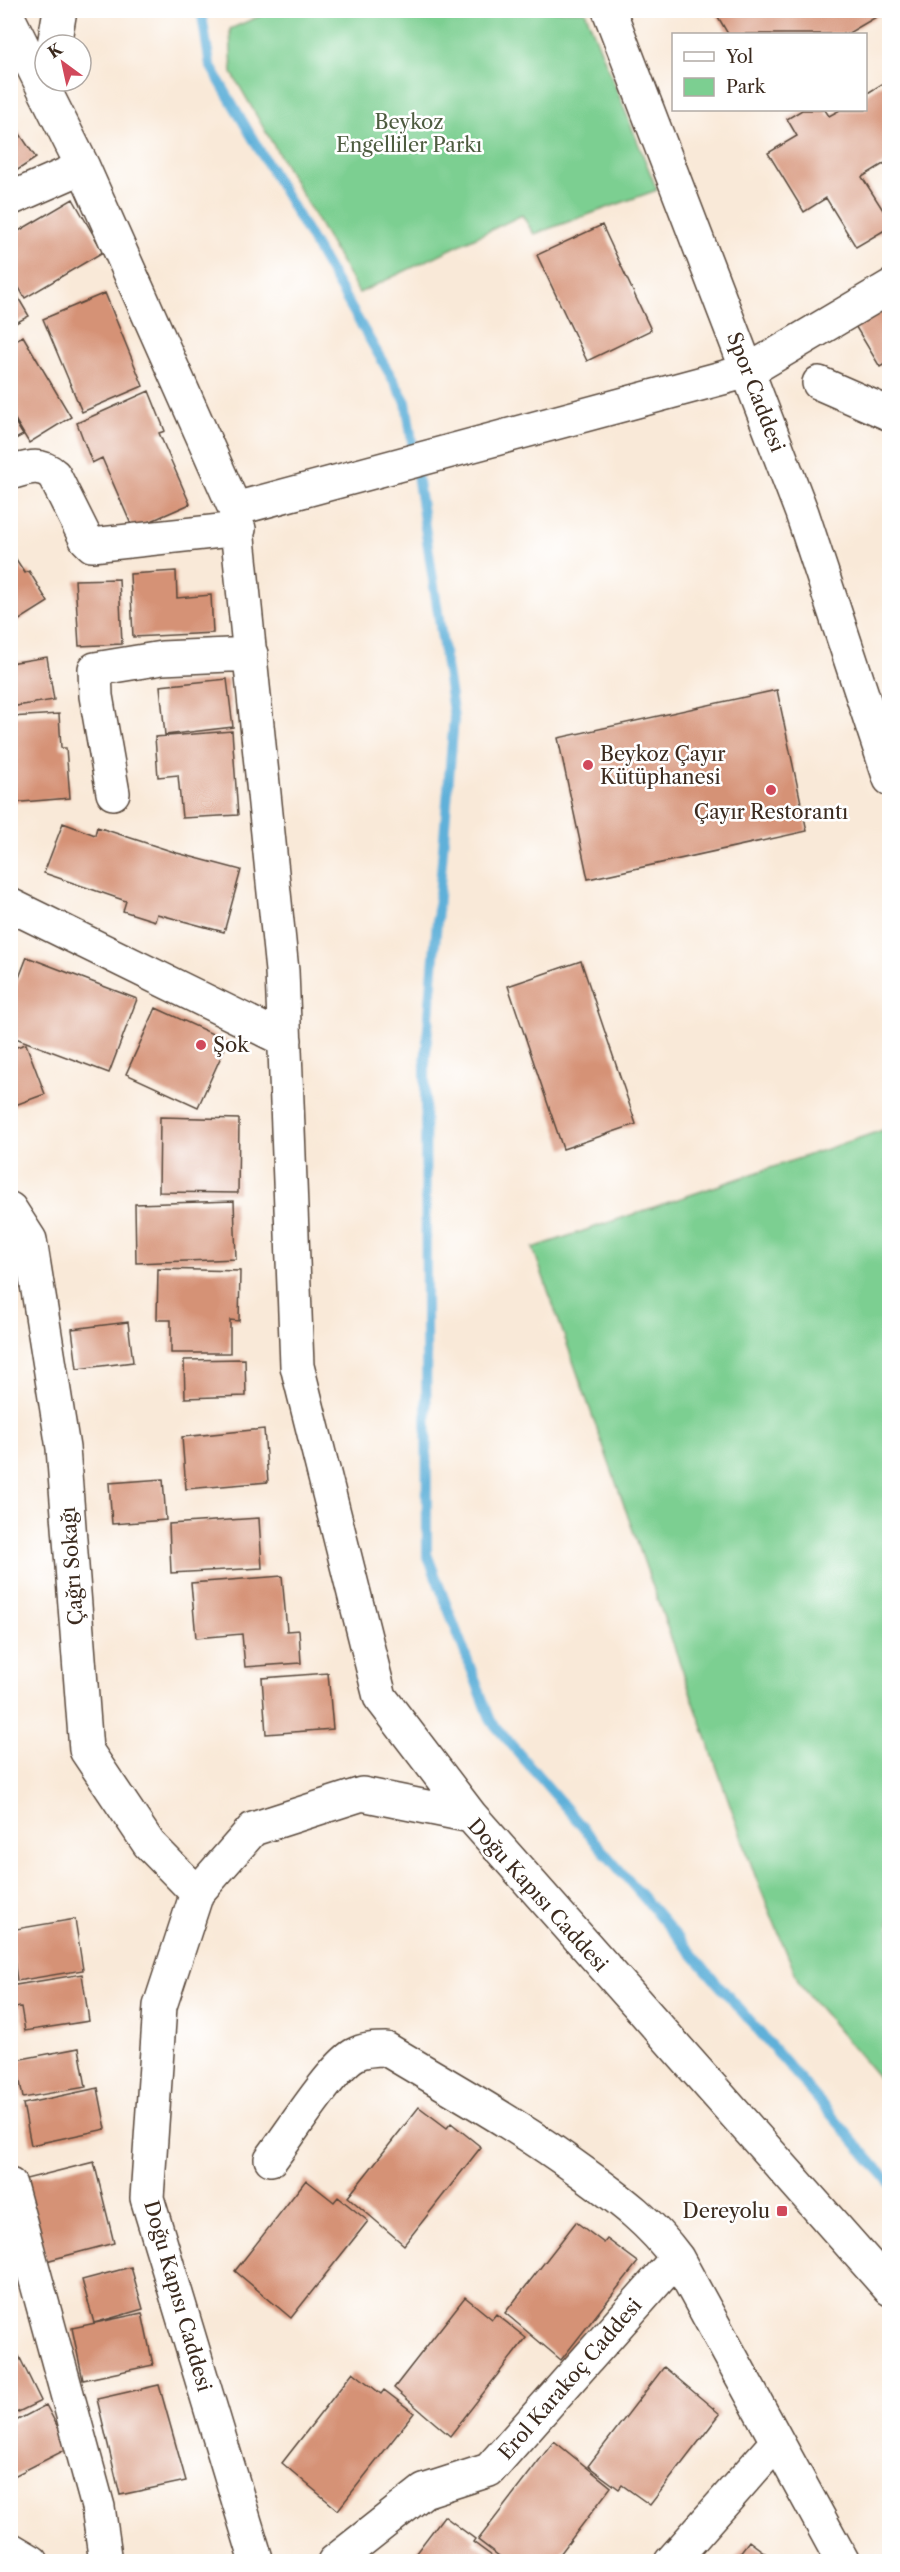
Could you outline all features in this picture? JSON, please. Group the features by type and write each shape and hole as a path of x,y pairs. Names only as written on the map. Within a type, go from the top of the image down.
{"street":[{"path":"56,33 60,10"},
{"name":"Spor Caddesi","path":"609,10 802,513 890,779"},
{"path":"10,21 33,60"},
{"path":"51,93 237,519 282,971 297,1366 380,1697 471,1816"},
{"path":"10,200 82,167"},
{"path":"10,473 40,466 48,469 54,475 86,539 92,545 237,519 364,475 748,371 890,287"},
{"path":"819,383 890,414"},
{"path":"113,793 96,696 95,669 162,658 251,654"},
{"path":"10,905 285,1040"},
{"name":"Çağrı Sokağı","path":"10,1209 30,1240 63,1448 86,1750 149,1844 197,1893"},
{"name":"Doğu Kapısı Caddesi","path":"257,2562 147,2198 160,2006 197,1893 253,1829 362,1794 471,1816 890,2289"},
{"path":"272,2159 340,2066 355,2054 371,2050 386,2049 539,2141 638,2213 660,2234 676,2258 843,2562"},
{"path":"10,2185 98,2507 106,2562"},
{"name":"Erol Karakoç Caddesi","path":"334,2562 424,2491 489,2470 676,2258"},
{"path":"671,2562 777,2442"},
{"path":"10,2549 32,2562"}],"green space":[{"name":"Beykoz Engelliler Parkı","path":"274,10 585,11 657,190 534,234 522,215 359,293 232,73 230,29"},
{"path":"890,1128 889,2090 800,1985 756,1878 533,1248"}],"building":[{"path":"714,10 881,10 883,13 849,33 727,33"},
{"path":"890,79 890,160 862,177 890,221 890,227 856,247 826,198 804,212 768,153 797,136 787,119 800,111 826,111 829,116 838,111 867,111 867,93"},
{"path":"10,119 36,158 10,175"},
{"path":"73,199 103,252 25,298 10,272 10,236"},
{"path":"602,225 651,330 587,361 537,255"},
{"path":"10,284 29,316 10,326"},
{"path":"105,293 143,386 82,412 43,319"},
{"path":"890,302 890,361 880,367 854,324"},
{"path":"23,336 71,417 29,443 10,411 10,343"},
{"path":"149,391 165,431 159,433 190,504 133,529 102,458 92,463 77,423"},
{"path":"10,414 23,435 10,442"},
{"path":"10,550 25,573 29,571 48,602 10,626"},
{"path":"176,571 177,598 211,595 213,633 133,637 130,574"},
{"path":"119,579 122,644 79,646 75,580"},
{"path":"47,657 54,700 10,707 10,663"},
{"path":"227,679 233,727 165,735 160,686"},
{"path":"777,690 807,831 588,879 558,738"},
{"path":"59,714 61,748 66,748 70,798 10,803 10,717"},
{"path":"232,731 238,815 182,818 178,775 158,777 155,737"},
{"path":"63,823 95,835 97,827 177,853 241,870 224,932 157,914 155,921 123,911 126,901 44,873"},
{"path":"27,957 137,999 109,1073 10,1036 10,1001"},
{"path":"581,961 636,1124 563,1149 508,986"},
{"path":"156,1008 228,1041 198,1107 126,1074"},
{"path":"26,1044 45,1094 10,1107 10,1049"},
{"path":"160,1117 239,1119 238,1193 159,1192"},
{"path":"234,1201 236,1259 136,1263 135,1204"},
{"path":"158,1269 240,1271 239,1321 230,1320 230,1353 171,1353 171,1320 157,1320"},
{"path":"128,1322 133,1362 77,1369 72,1329"},
{"path":"245,1359 246,1396 185,1398 184,1360"},
{"path":"264,1429 268,1482 186,1489 182,1437"},
{"path":"163,1479 166,1520 112,1524 109,1483"},
{"path":"259,1518 262,1568 171,1573 169,1524"},
{"path":"282,1576 287,1631 299,1630 301,1663 245,1667 242,1634 196,1638 191,1583"},
{"path":"328,1673 333,1729 266,1734 262,1678"},
{"path":"75,1919 83,1970 17,1981 10,1930"},
{"path":"82,1974 89,2021 25,2031 21,2007 10,2008 10,1986"},
{"path":"79,2048 86,2087 23,2098 16,2060"},
{"path":"98,2088 106,2129 31,2145 23,2104"},
{"path":"419,2107 447,2128 451,2123 481,2147 404,2245 348,2197"},
{"path":"94,2162 114,2243 46,2261 26,2179"},
{"path":"306,2180 334,2202 338,2197 368,2221 291,2318 235,2271"},
{"path":"576,2222 604,2243 607,2239 638,2262 561,2360 505,2313"},
{"path":"131,2267 143,2309 94,2323 82,2280"},
{"path":"465,2297 492,2319 496,2314 526,2338 450,2436 394,2388"},
{"path":"142,2313 153,2365 83,2380 72,2328"},
{"path":"19,2356 41,2401 10,2416 10,2361"},
{"path":"664,2367 720,2414 650,2505 622,2485 619,2489 588,2466"},
{"path":"353,2372 381,2394 384,2390 414,2413 338,2510 282,2463"},
{"path":"159,2385 186,2481 120,2495 97,2399"},
{"path":"46,2405 69,2448 10,2478 10,2424"},
{"path":"554,2441 611,2487 554,2562 517,2562 513,2559 507,2562 478,2540"},
{"path":"444,2516 475,2539 473,2542 500,2562 409,2562"},
{"path":"749,2541 777,2562 733,2562"}],"waterway":[{"path":"201,10 210,65 406,402 454,718 425,1064 427,1554 491,1721 890,2183"}],"place":[{"name":"Beykoz Çayır Kütüphanesi","path":"588,765"},
{"name":"Çayır Restorantı","path":"771,790"},
{"name":"Şok","path":"201,1045"},
{"name":"Dereyolu","path":"782,2211"}]}
